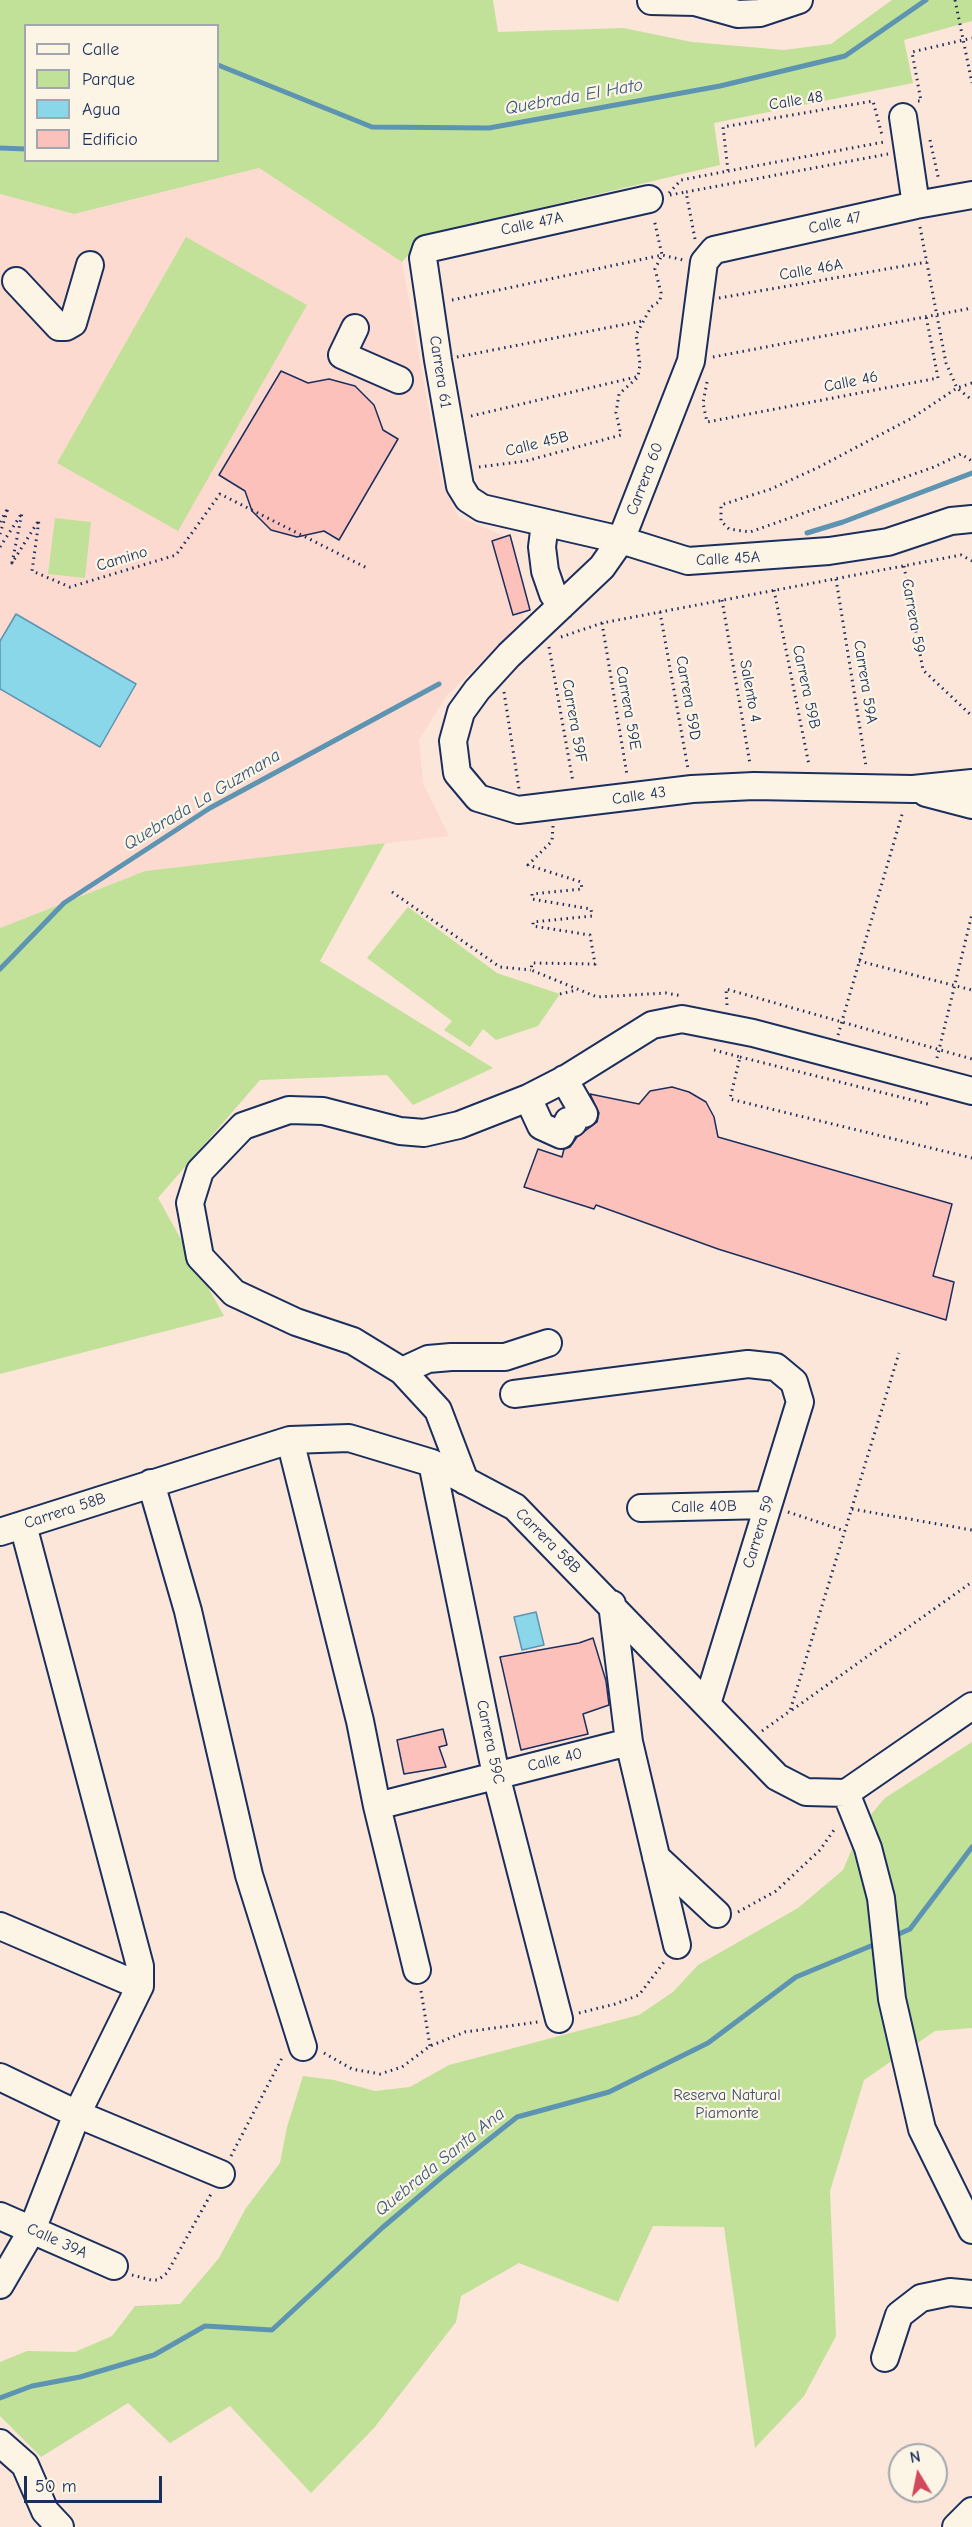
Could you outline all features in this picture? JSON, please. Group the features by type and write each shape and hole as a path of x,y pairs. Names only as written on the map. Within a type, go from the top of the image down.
{"street":[{"path":"651,1 694,2 738,14 760,13 799,0"},
{"path":"906,110 916,205"},
{"name":"Calle 47","path":"704,261 714,250 916,205 972,195"},
{"name":"Calle 47A","path":"423,258 426,249 431,246 649,199"},
{"name":"Carrera 61","path":"423,258 458,476"},
{"name":"Carrera 60","path":"509,655 602,567 621,540 690,361 704,261"},
{"path":"16,281 59,327 66,327 73,323 90,265"},
{"path":"355,328 342,355 399,380"},
{"name":"Calle 45A","path":"458,476 468,499 482,508 621,540 688,561 769,557 888,542 951,521 972,519"},
{"path":"545,523 542,547 545,571 553,594 561,606"},
{"name":"Calle 43","path":"509,655 477,690 461,712 453,741 457,773 478,798 522,810 692,789 754,786 870,788 909,798 972,783"},
{"path":"909,798 972,806"},
{"path":"465,1481 438,1410 402,1371 353,1341 296,1322 234,1293 200,1257 190,1203 201,1171 243,1126 289,1110 322,1111 400,1131 424,1133 459,1125 528,1098 564,1079 652,1025 682,1018 753,1033 972,1091"},
{"path":"528,1098 541,1126 561,1136 568,1121 578,1119 564,1079"},
{"path":"402,1371 428,1359 505,1357 548,1343"},
{"name":"Carrera 59","path":"514,1395 748,1365 776,1368 794,1382 800,1402 766,1505 707,1704"},
{"name":"Carrera 58B","path":"12,1528 290,1440 349,1438 432,1463 515,1507 612,1604 777,1777 806,1792 841,1793"},
{"path":"290,1440 360,1721 377,1806 417,1971"},
{"name":"Carrera 59C","path":"432,1463 496,1775 559,2019"},
{"path":"151,1483 188,1611 249,1875 303,2047"},
{"name":"Calle 40B","path":"641,1508 766,1505"},
{"path":"0,2285 32,2230 76,2114 140,1986 137,1955 12,1528"},
{"path":"612,1604 629,1742 677,1945"},
{"path":"972,1706 841,1793 868,1848 881,1898 889,1975 903,2050 922,2129 972,2230"},
{"name":"Calle 40","path":"377,1806 629,1742"},
{"path":"656,1857 727,1913"},
{"path":"0,1926 140,1986"},
{"path":"0,2077 76,2114 221,2174"},
{"name":"Calle 39A","path":"0,2216 114,2266"},
{"path":"885,2358 899,2315 921,2298 950,2292 972,2294"},
{"path":"0,2443 25,2465 45,2511 60,2527"},
{"path":"956,2527 972,2511"}],"path":[{"path":"955,0 972,83"},
{"path":"906,110 921,101 912,52 972,38"},
{"name":"Calle 48","path":"728,171 723,127 873,101"},
{"path":"929,135 940,182"},
{"path":"884,142 681,180 667,195 888,154"},
{"path":"686,192 696,240 704,261"},
{"path":"448,421 638,377 640,364 636,335 651,307 660,301 655,269 662,255 649,199"},
{"path":"916,205 946,363 957,388 972,400"},
{"path":"430,305 662,255"},
{"name":"Calle 46A","path":"700,302 927,262"},
{"path":"690,361 972,308"},
{"name":"Calle 46","path":"706,422 938,378 926,316"},
{"path":"438,360 643,320"},
{"name":"Calle 45B","path":"458,476 526,461 621,435 616,413 619,394 638,377"},
{"path":"972,383 957,388 912,418 817,468 771,489 721,505 721,521 729,529 750,532 934,467 961,454 972,461"},
{"name":"Camino","path":"0,547 22,513 12,563 39,520 32,571 70,587 176,555 220,494 367,568"},
{"path":"0,522 8,508 0,534"},
{"path":"559,638 602,622 961,555 972,561"},
{"name":"Carrera 59","path":"904,566 922,670 972,716"},
{"name":"Carrera 59A","path":"836,579 870,788"},
{"name":"Carrera 59B","path":"774,590 814,788"},
{"name":"Salento 4","path":"722,600 754,786"},
{"name":"Carrera 59D","path":"660,612 692,789"},
{"name":"Carrera 59E","path":"602,622 631,797"},
{"name":"Carrera 59F","path":"531,970 532,963 595,964 590,935 533,926 533,922 592,916 591,909 532,900 532,894 582,888 581,882 528,865 552,841 565,806 548,642 541,650"},
{"path":"504,689 522,810"},
{"path":"841,1022 909,798"},
{"path":"393,891 500,967 531,970 597,997 666,993 685,996"},
{"path":"940,1050 972,914"},
{"path":"859,961 972,990"},
{"path":"716,1002 728,1005 726,989 972,1059"},
{"path":"560,994 578,990"},
{"path":"711,1048 933,1105"},
{"path":"740,1057 730,1098 972,1158"},
{"path":"790,1711 899,1353"},
{"path":"766,1505 845,1531"},
{"path":"852,1509 972,1530"},
{"path":"745,1744 972,1582"},
{"path":"727,1913 776,1891 820,1850 836,1829 841,1793"},
{"path":"303,2047 317,2048 352,2069 380,2074 402,2067 430,2046 465,2032 559,2019 639,1995 677,1945"},
{"path":"417,1971 430,2046"}],"shaded area":[{"path":"259,168 402,262 442,481 458,517 502,535 524,621 446,696 419,740 423,783 449,836 145,871 0,928 0,194 74,214"}],"green space":[{"path":"0,0 493,0 498,32 623,28 692,42 784,50 831,44 892,0 972,0 972,21 904,40 913,83 714,123 720,165 427,235 402,262 259,168 74,214 0,194"},
{"path":"186,237 307,305 178,531 57,463"},
{"path":"55,518 91,522 85,578 48,574"},
{"path":"385,843 320,961 493,1068 413,1105 387,1075 260,1080 158,1198 224,1316 0,1374 0,928 145,871"},
{"path":"408,907 497,973 560,994 538,1026 496,1040 483,1029 470,1047 444,1030 452,1021 367,958"},
{"name":"Reserva Natural Piamonte","path":"972,1742 972,2028 935,2031 864,2080 830,2191 836,2336 804,2396 755,2448 724,2227 653,2226 618,2302 519,2263 461,2296 456,2322 374,2428 311,2493 230,2406 170,2443 128,2403 41,2457 0,2416 0,2362 27,2351 75,2352 112,2336 135,2306 180,2304 219,2258 246,2208 280,2163 287,2127 303,2076 334,2080 375,2091 410,2087 449,2065 639,2015 673,1992 698,1965 798,1908 843,1870 862,1825 885,1798"}],"water":[{"path":"16,614 136,684 100,747 0,689 0,641"},
{"path":"536,1612 544,1645 522,1650 514,1617"}],"building":[{"path":"281,371 308,383 329,379 355,386 374,405 383,430 398,439 339,540 324,531 297,537 271,530 252,511 245,491 219,475"},
{"path":"510,535 530,610 513,615 492,541"},
{"path":"672,1087 689,1092 706,1102 714,1117 718,1137 952,1204 933,1276 954,1282 946,1320 718,1249 596,1205 594,1209 524,1187 538,1149 562,1157 564,1149 570,1147 577,1137 597,1122 599,1113 590,1094 639,1104 650,1091"},
{"path":"593,1638 606,1681 609,1705 583,1714 588,1734 521,1750 500,1657 579,1643"},
{"path":"443,1729 447,1745 439,1747 446,1767 404,1774 397,1740"}],"waterway":[{"name":"Quebrada El Hato","path":"219,65 372,127 489,128 720,86 845,56 926,0"},
{"name":"Quebrada El Hato","path":"0,148 24,149"},
{"path":"807,533 843,522 972,473"},
{"name":"Quebrada La Guzmana","path":"0,969 64,903 210,808 439,684"},
{"name":"Quebrada Santa Ana","path":"892,1937 910,1929 972,1847"},
{"name":"Quebrada Santa Ana","path":"0,2398 32,2386 80,2377 154,2355 205,2326 272,2330 382,2228 517,2117 609,2092 708,2043 796,1977 878,1943"}]}
